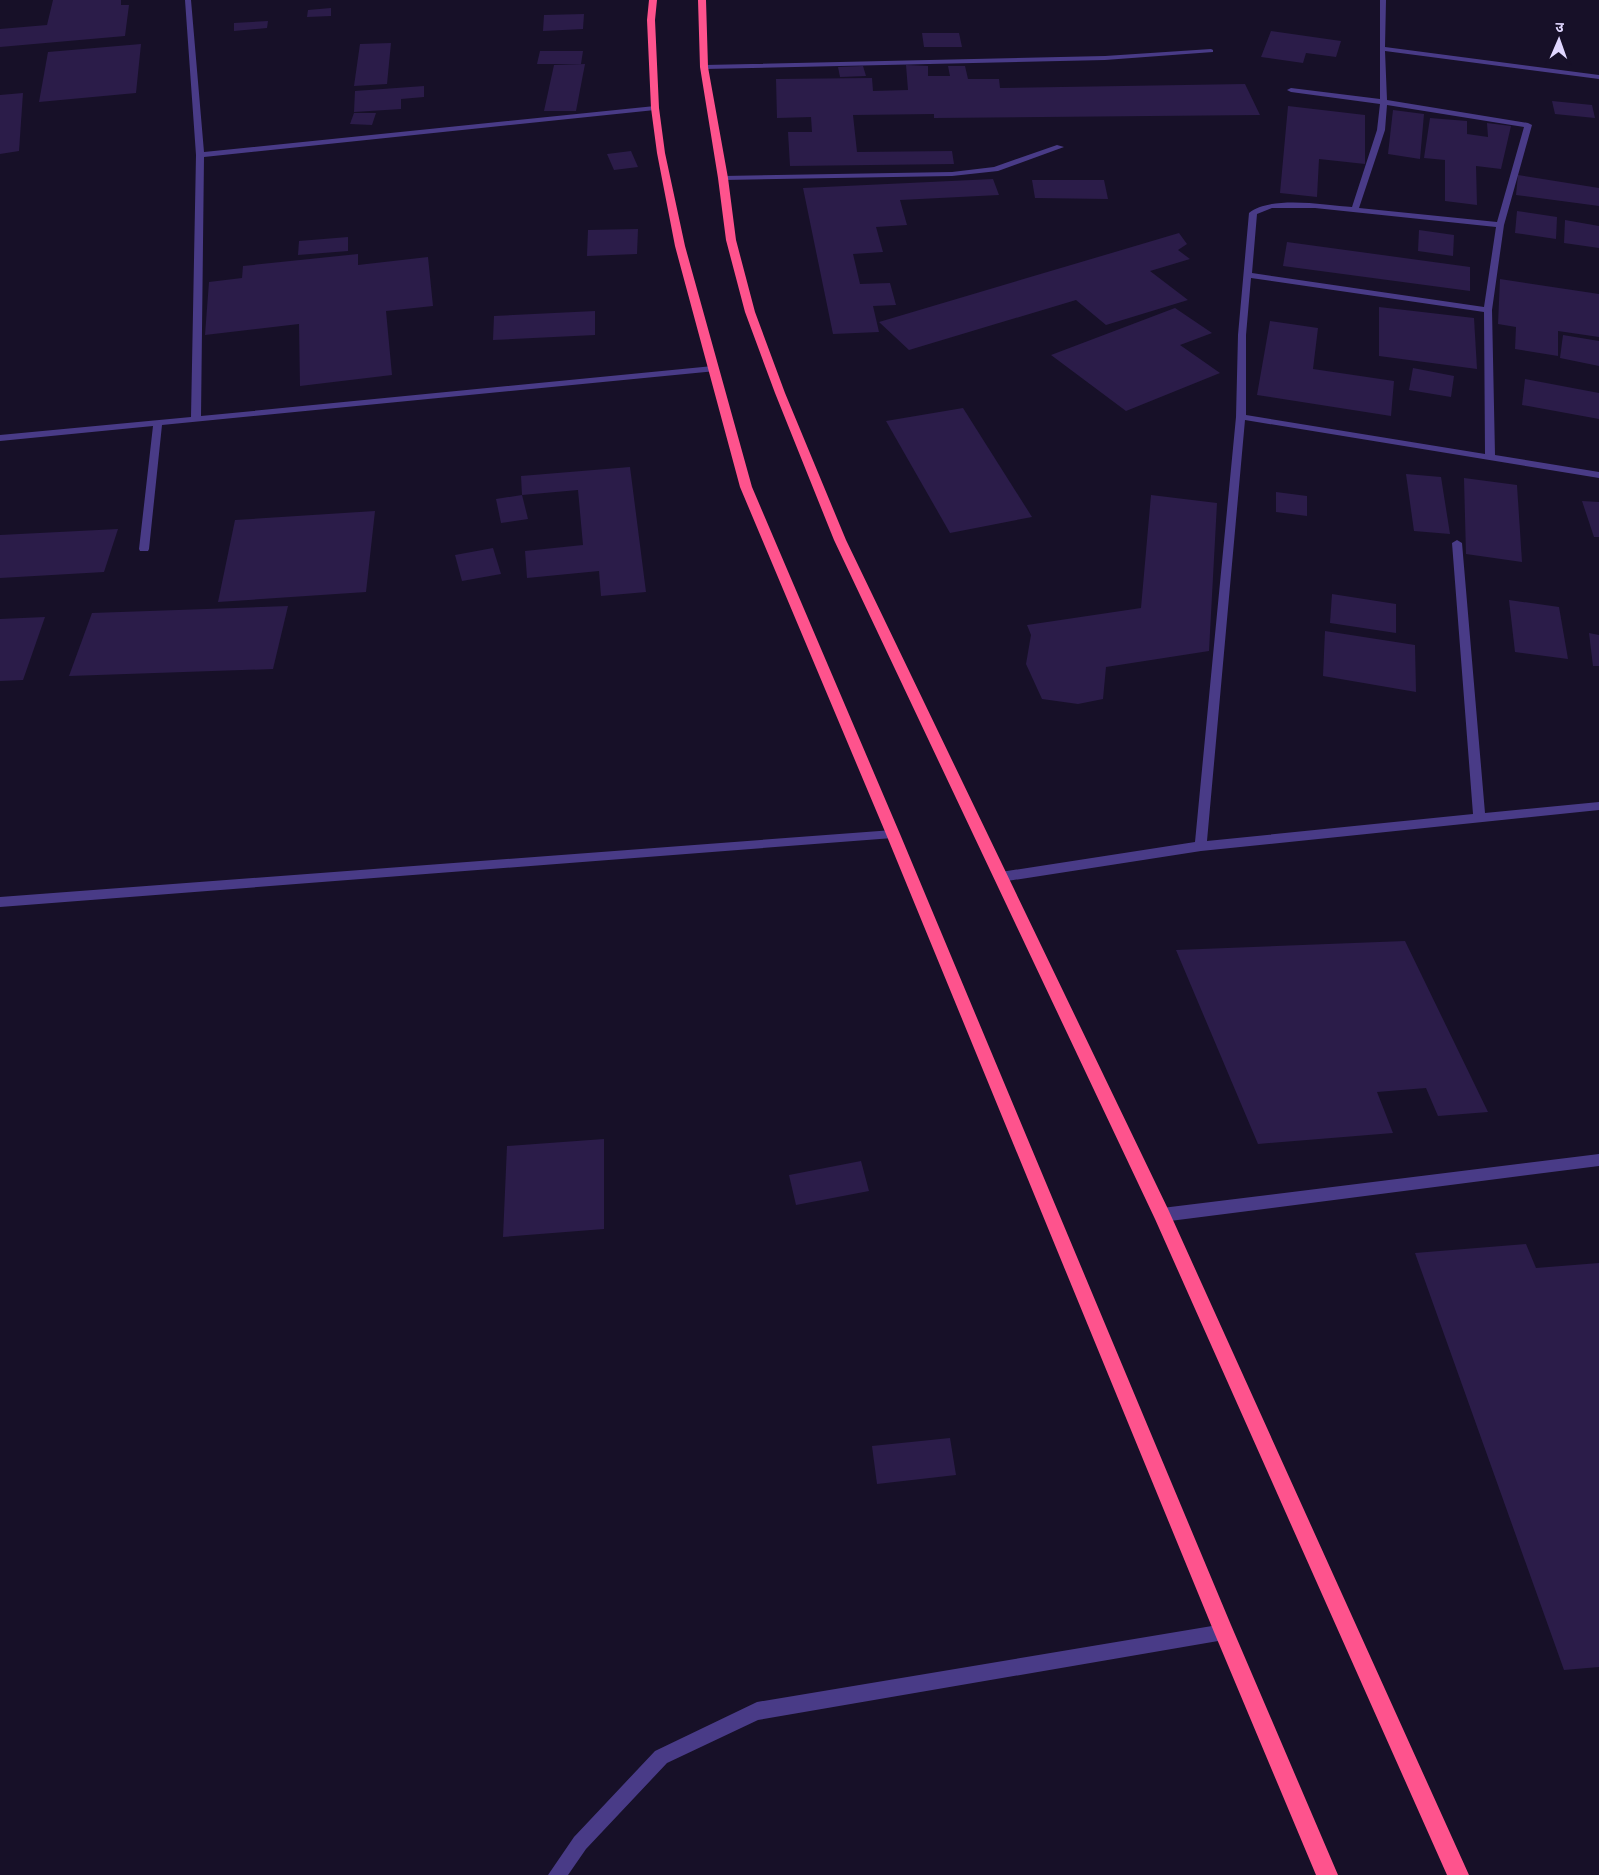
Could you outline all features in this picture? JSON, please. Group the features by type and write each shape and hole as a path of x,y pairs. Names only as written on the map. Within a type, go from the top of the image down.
{"highway":[{"path":"653,0 651,20 655,108 661,154 680,246 746,487 893,834 1224,1632 1327,1875"},
{"path":"702,0 704,67 723,178 731,240 750,312 780,393 840,540 1162,1215 1458,1875"}],"street":[{"path":"188,0 200,155 196,417"},
{"path":"1355,210 1381,130 1384,102 1383,0"},
{"path":"1382,49 1599,78"},
{"path":"704,67 1105,58 1211,51"},
{"path":"1291,90 1384,102 1528,125 1500,225 1488,310 1490,457"},
{"path":"200,155 655,108"},
{"path":"723,178 952,174 995,169 1060,147"},
{"path":"1201,846 1241,417 1242,335 1253,213 1271,206 1299,205 1500,225"},
{"path":"1248,275 1488,310"},
{"path":"0,438 196,417 713,369"},
{"path":"1241,417 1599,475"},
{"path":"144,549 158,422"},
{"path":"1457,543 1479,818"},
{"path":"1001,877 1201,846 1599,806"},
{"path":"0,902 893,834"},
{"path":"1162,1215 1599,1160"},
{"path":"558,1875 580,1844 661,1757 757,1711 1224,1632"}],"building":[{"path":"53,0 121,0 121,5 129,5 125,36 0,47 0,29 47,25"},
{"path":"331,8 331,16 307,17 308,10"},
{"path":"584,14 583,29 543,31 544,15"},
{"path":"268,21 267,28 234,31 234,23"},
{"path":"1271,31 1341,41 1336,57 1306,53 1303,63 1261,57"},
{"path":"922,33 959,33 962,47 924,47"},
{"path":"391,43 387,84 354,86 360,44"},
{"path":"141,44 136,93 39,102 48,52"},
{"path":"540,51 583,51 581,64 537,64"},
{"path":"585,64 576,111 544,111 554,65"},
{"path":"906,65 928,66 928,76 950,76 948,66 965,66 968,79 999,79 1000,88 1245,84 1260,115 934,118 934,114 853,115 857,152 952,151 954,164 790,166 788,132 812,132 811,117 777,118 776,79 872,78 873,91 908,90"},
{"path":"863,66 866,76 840,77 838,67"},
{"path":"424,86 424,97 401,99 401,109 354,112 355,91"},
{"path":"23,93 19,151 0,154 0,95"},
{"path":"1552,101 1592,105 1595,118 1555,114"},
{"path":"1288,106 1365,115 1365,164 1319,159 1317,197 1280,193"},
{"path":"1393,110 1424,114 1420,159 1388,154"},
{"path":"354,113 376,113 372,125 350,124"},
{"path":"1430,118 1467,121 1467,134 1488,137 1487,123 1511,126 1501,169 1476,166 1477,205 1445,201 1445,160 1424,158"},
{"path":"631,151 638,167 614,170 607,154"},
{"path":"1518,175 1599,188 1599,206 1516,195"},
{"path":"993,179 999,195 900,200 907,225 876,227 883,252 853,254 860,284 890,283 896,305 873,306 879,332 833,334 803,188"},
{"path":"1032,180 1104,180 1108,199 1035,198"},
{"path":"1517,211 1557,217 1556,239 1515,233"},
{"path":"1565,220 1599,226 1599,248 1564,243"},
{"path":"638,229 637,254 587,256 588,230"},
{"path":"1419,230 1454,235 1453,256 1418,251"},
{"path":"1179,233 1187,244 1178,250 1190,259 1150,271 1188,300 1106,325 1076,300 909,350 879,322"},
{"path":"348,237 348,251 298,255 299,241"},
{"path":"1287,242 1470,267 1470,291 1283,266"},
{"path":"358,254 358,265 428,257 433,306 386,311 392,375 300,386 299,324 205,335 209,282 242,278 243,266"},
{"path":"1500,279 1599,294 1599,337 1558,331 1558,356 1515,349 1516,327 1498,324"},
{"path":"1379,307 1474,318 1477,369 1379,356"},
{"path":"1175,308 1212,333 1180,345 1220,373 1126,411 1051,355"},
{"path":"595,311 595,335 493,340 494,316"},
{"path":"1270,321 1318,328 1313,369 1394,381 1391,416 1257,395"},
{"path":"1563,335 1599,341 1599,366 1560,358"},
{"path":"1413,368 1454,376 1451,397 1409,390"},
{"path":"1525,379 1599,393 1599,419 1522,405"},
{"path":"963,408 1032,517 950,533 886,421"},
{"path":"630,467 646,592 601,596 599,571 527,578 525,551 583,545 578,490 522,495 521,476"},
{"path":"1406,474 1441,477 1450,534 1414,531"},
{"path":"1464,478 1517,485 1522,562 1466,554"},
{"path":"1276,492 1307,496 1307,516 1276,512"},
{"path":"522,495 528,519 501,523 496,499"},
{"path":"1151,495 1217,503 1209,651 1106,667 1103,699 1078,704 1042,699 1026,664 1031,635 1027,625 1141,608"},
{"path":"1582,501 1599,502 1599,537 1594,537"},
{"path":"375,511 366,592 218,602 235,520"},
{"path":"118,529 104,572 0,578 0,535"},
{"path":"493,548 501,574 462,581 455,555"},
{"path":"1332,594 1396,604 1396,633 1330,623"},
{"path":"1509,600 1559,607 1568,659 1515,652"},
{"path":"288,606 273,669 69,676 92,613"},
{"path":"45,617 23,680 0,681 0,619"},
{"path":"1325,631 1415,645 1416,692 1323,676"},
{"path":"1589,633 1599,635 1599,666 1593,666"},
{"path":"1405,941 1488,1112 1438,1116 1426,1088 1377,1092 1393,1133 1258,1144 1176,950"},
{"path":"604,1139 604,1229 503,1237 507,1146"},
{"path":"861,1161 869,1191 796,1205 789,1175"},
{"path":"1526,1244 1536,1268 1599,1263 1599,1667 1564,1670 1415,1253"},
{"path":"950,1438 956,1475 877,1484 872,1446"}]}
